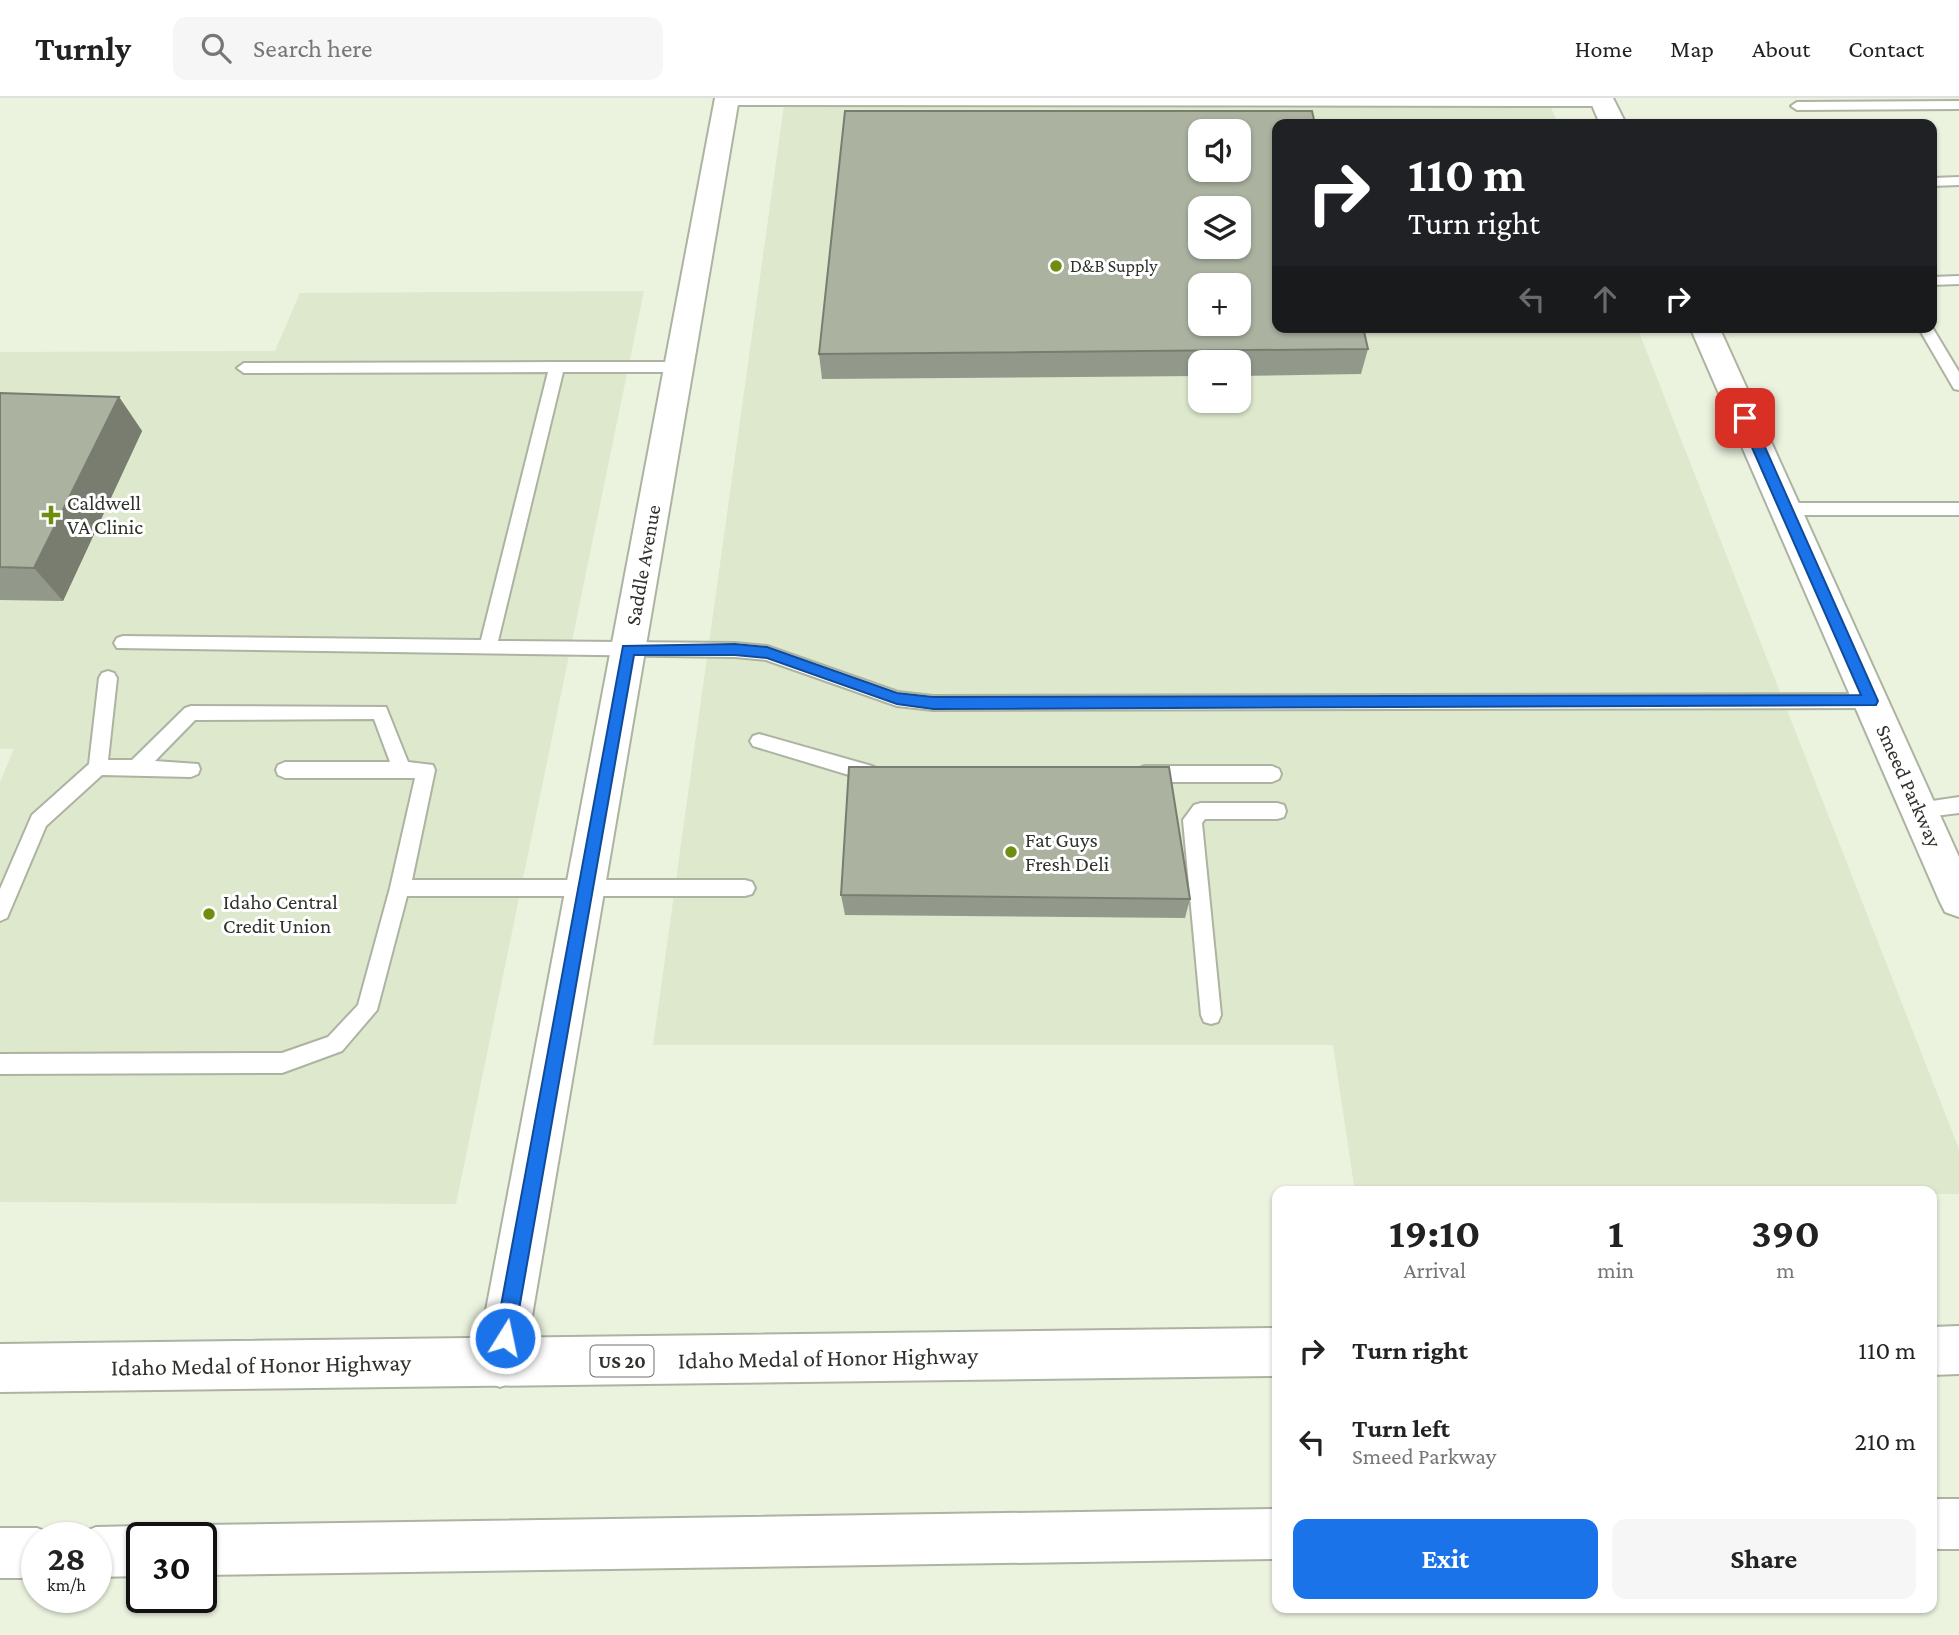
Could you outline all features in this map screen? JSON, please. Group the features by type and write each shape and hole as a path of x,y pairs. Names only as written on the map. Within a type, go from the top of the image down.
{"street":[{"name":"Saddle Avenue","path":"500,1363 727,100"},
{"name":"Smeed Parkway","path":"1707,333 1959,900"},
{"path":"1937,1351 1959,1350"},
{"name":"Idaho Medal of Honor Highway","path":"0,1368 1272,1352"},
{"path":"1937,1524 1959,1524"},
{"path":"217,1550 1272,1534"},
{"path":"0,1553 21,1553"}],"lane":[{"path":"727,100 1606,108"},
{"path":"1795,102 1959,105"},
{"path":"1795,102 1805,119"},
{"path":"1937,182 1959,181"},
{"path":"1937,281 1959,281"},
{"path":"1928,333 1959,386"},
{"path":"244,368 679,366"},
{"path":"488,647 556,367"},
{"path":"1786,509 1959,509"},
{"path":"123,643 735,650 767,653 897,699 933,703 1871,701"},
{"path":"0,912 39,821 98,767 108,678"},
{"path":"135,769 191,713 380,712 402,771"},
{"path":"759,741 869,774 897,774"},
{"path":"98,767 191,769"},
{"path":"0,1064 282,1063 335,1044 367,1010 400,888 426,771 285,770"},
{"path":"1119,774 1272,774"},
{"path":"1919,810 1959,806"},
{"path":"1211,1015 1192,820 1201,811 1277,811"},
{"path":"400,888 744,888"}],"shaded area":[{"path":"785,98 1547,98 1556,119 1272,119 1272,333 1639,333 1959,1149 1959,1194 1937,1194 1937,1186 1354,1186 1333,1045 653,1045"},
{"path":"644,291 456,1204 0,1202 0,782 14,749 0,749 0,352 275,351 300,293"}],"building":[{"name":"D&B Supply","path":"845,111 1312,111 1314,119 1272,119 1272,333 1364,333 1368,349 819,354"},
{"path":"0,393 119,397 34,568 0,567"},
{"name":"Fat Guys Fresh Deli","path":"849,767 1169,767 1190,899 841,895"}],"place":[{"name":"D&B Supply","path":"1056,266"},
{"name":"Caldwell VA Clinic","path":"51,515"},
{"name":"Fat Guys Fresh Deli","path":"1011,852"},
{"name":"Idaho Central Credit Union","path":"209,914"}],"route":[{"path":"505,1338 628,650 735,650 767,653 897,699 933,703 1871,701 1745,418"}]}
